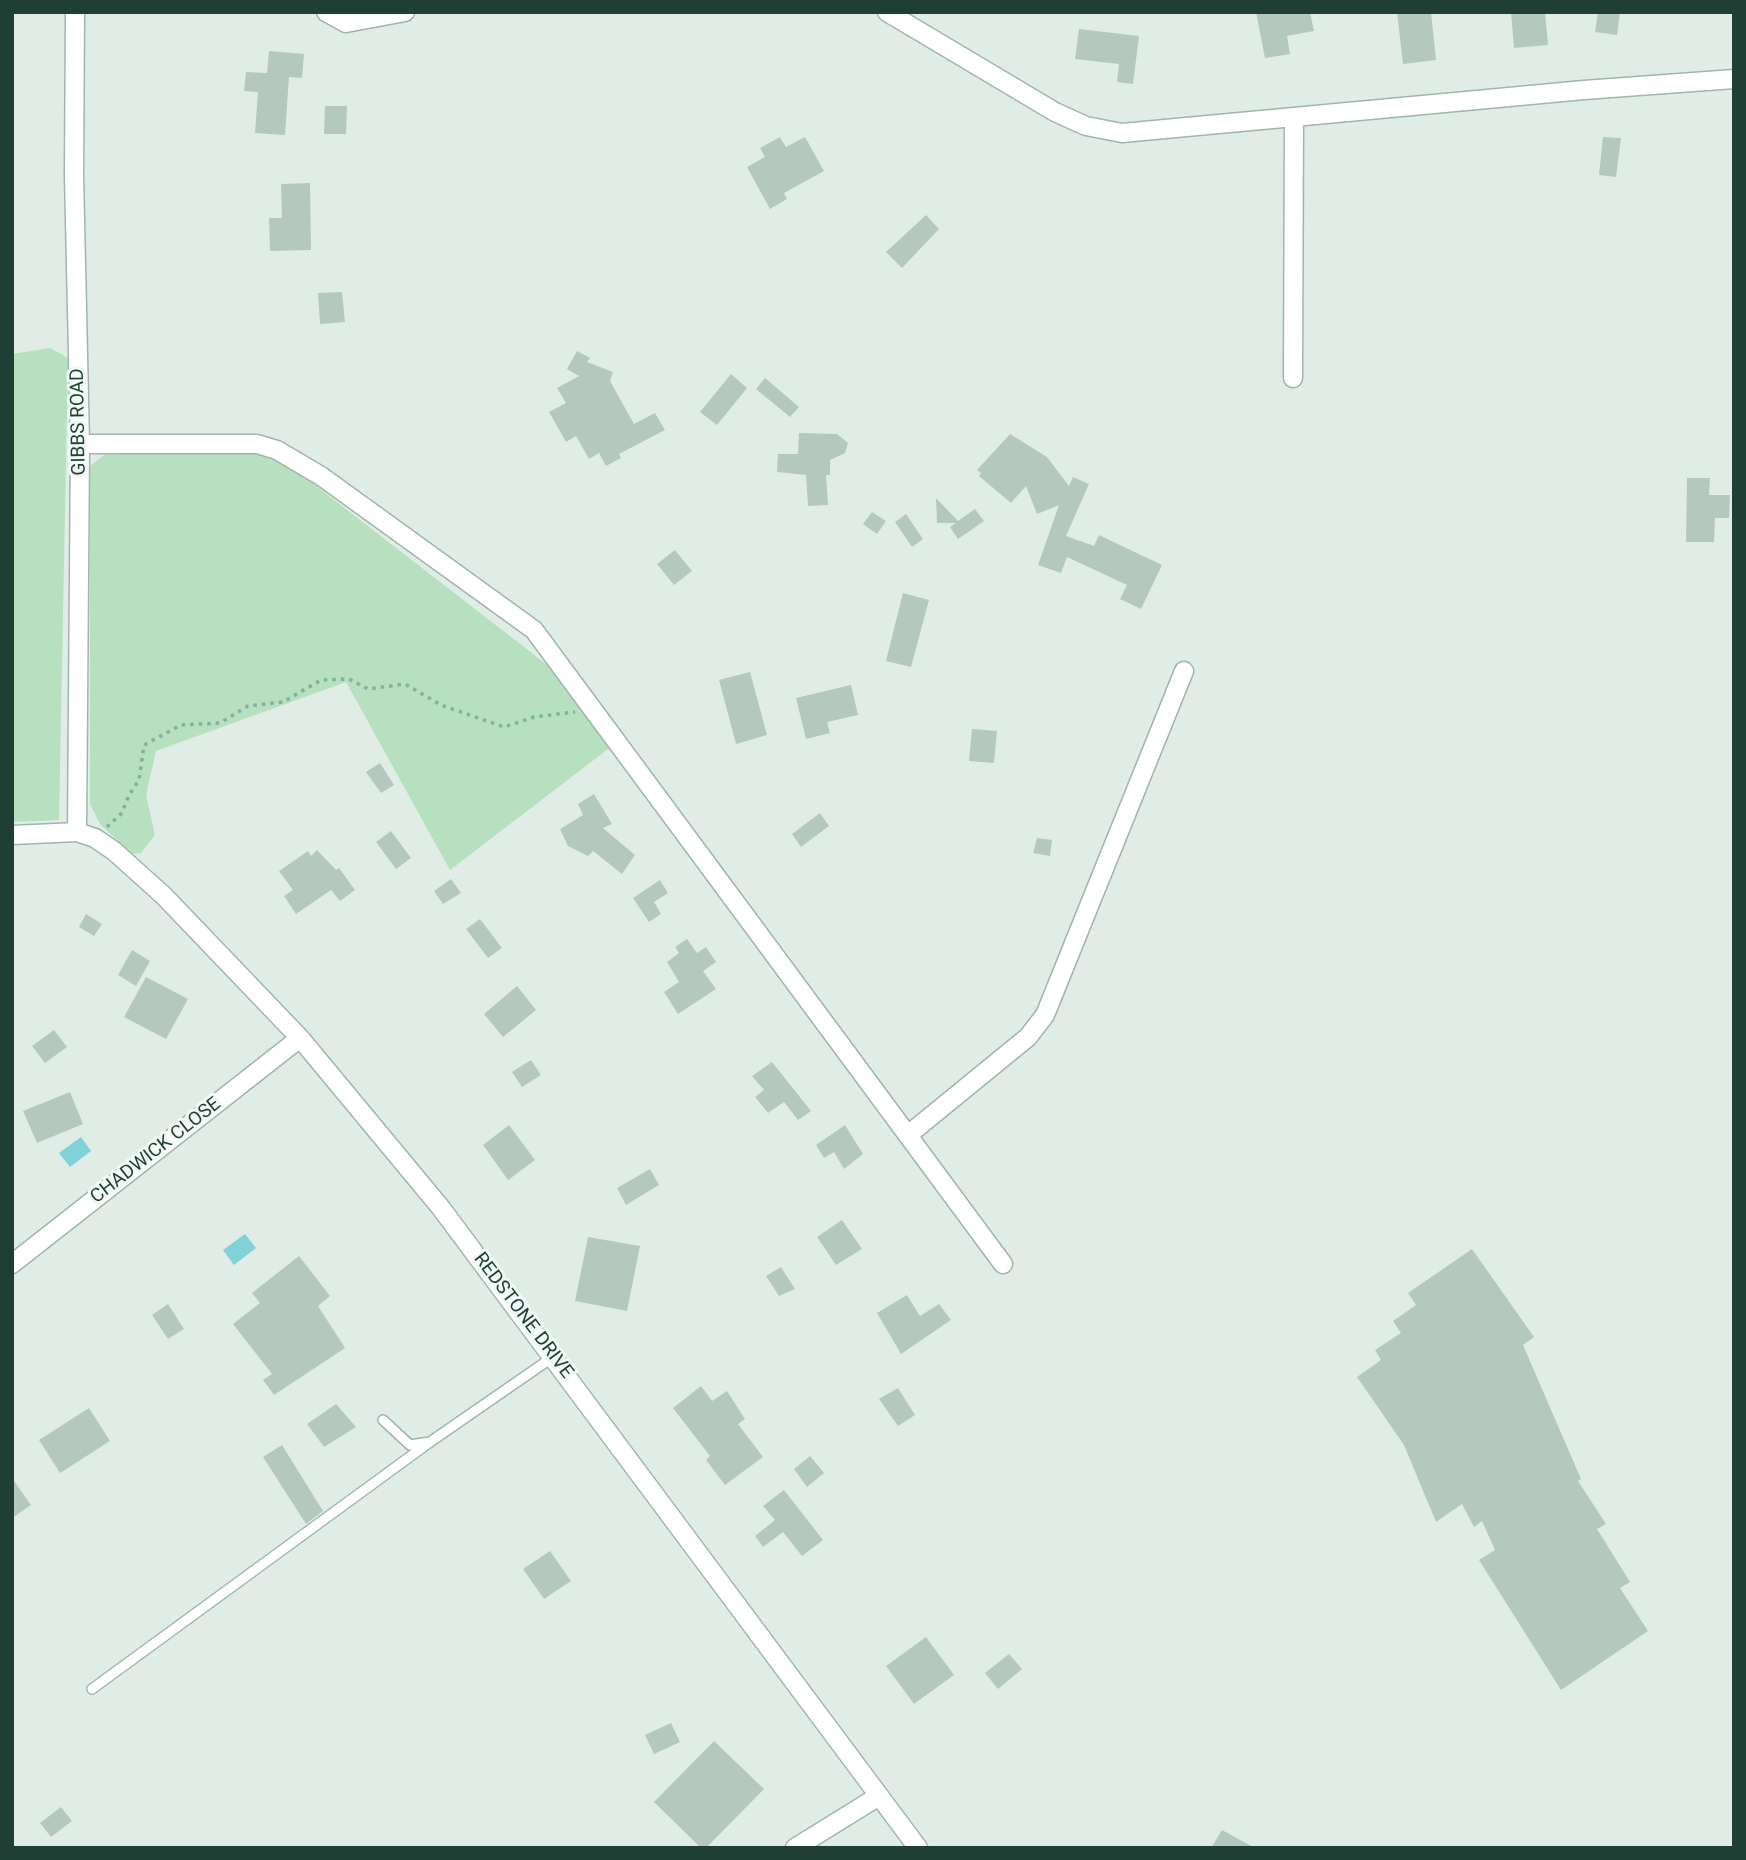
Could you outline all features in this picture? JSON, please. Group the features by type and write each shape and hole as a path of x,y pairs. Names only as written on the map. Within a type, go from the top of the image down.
{"street":[{"name":"GIBBS ROAD","path":"75,12 74,175 80,444 77,832"},
{"path":"326,12 346,23 405,12"},
{"path":"887,12 1055,112 1086,126 1122,133 1584,90 1734,79"},
{"path":"1293,378 1294,118"},
{"path":"80,444 257,444 285,454 321,476 534,630 1003,1264"},
{"path":"908,1135 1028,1037 1045,1015 1184,671"},
{"path":"12,835 77,832"},
{"name":"REDSTONE DRIVE","path":"77,832 95,838 156,887 300,1038 442,1208 918,1848"},
{"name":"CHADWICK CLOSE","path":"12,1264 300,1038"},
{"path":"795,1848 879,1796"}],"lane":[{"path":"92,1689 430,1442 553,1357"},
{"path":"383,1420 410,1445 430,1442"}],"path":[{"path":"95,838 122,813 139,780 144,745 181,725 220,723 248,706 283,702 321,680 349,679 368,689 405,684 442,705 503,727 534,717 568,715 589,705"}],"green space":[{"path":"50,348 68,358 59,820 12,822 12,354"},
{"path":"207,449 259,452 293,468 546,664 612,746 450,870 346,682 156,751 146,795 155,835 141,853 132,854 100,824 90,804 90,466 104,455"}],"water":[{"path":"81,1137 91,1151 70,1167 59,1153"},
{"path":"245,1234 256,1248 234,1265 223,1250"}],"building":[{"path":"1256,12 1310,12 1314,31 1287,36 1290,54 1265,58"},
{"path":"1397,12 1431,12 1436,60 1403,64"},
{"path":"1511,12 1545,12 1548,45 1514,48"},
{"path":"1598,12 1620,12 1617,35 1595,32"},
{"path":"1079,29 1139,36 1133,84 1117,82 1119,64 1075,59"},
{"path":"269,51 304,54 302,78 289,77 285,135 255,133 258,92 244,91 246,72 267,73"},
{"path":"325,106 347,106 346,134 324,134"},
{"path":"780,137 786,147 805,137 824,171 784,193 787,199 770,209 747,167 765,157 760,148"},
{"path":"1603,137 1621,138 1616,177 1599,175"},
{"path":"310,183 311,250 270,251 269,218 282,218 281,184"},
{"path":"926,215 939,229 902,268 886,252"},
{"path":"342,292 345,322 320,324 318,293"},
{"path":"577,351 590,358 587,362 613,372 610,381 634,424 655,413 665,430 619,454 621,458 606,466 599,453 589,459 576,436 566,442 549,412 566,403 557,388 579,376 567,369"},
{"path":"731,374 747,388 717,425 700,412"},
{"path":"765,378 799,407 790,417 756,389"},
{"path":"799,433 837,434 848,443 845,453 830,460 830,475 826,475 828,505 808,506 806,475 777,472 778,454 798,454"},
{"path":"1010,434 1047,457 1069,486 1073,477 1089,484 1066,536 1094,546 1099,535 1162,565 1141,609 1120,599 1127,585 1067,557 1061,573 1038,565 1059,505 1037,514 1026,486 1011,503 979,476 981,473 977,470"},
{"path":"1687,478 1710,478 1709,495 1730,495 1729,518 1715,518 1714,542 1686,542"},
{"path":"936,498 958,521 975,509 984,521 958,539 950,527 956,523 937,523"},
{"path":"872,512 886,521 877,534 863,524"},
{"path":"906,514 923,539 912,547 895,522"},
{"path":"675,550 692,571 674,585 657,564"},
{"path":"903,593 929,600 911,667 886,661"},
{"path":"750,672 767,735 736,744 719,680"},
{"path":"851,685 858,715 827,722 830,733 806,739 796,698"},
{"path":"972,729 997,731 994,763 969,761"},
{"path":"380,763 394,785 381,793 366,772"},
{"path":"594,794 612,824 603,828 635,855 622,874 593,851 588,856 568,846 560,829 583,815 578,804"},
{"path":"820,813 829,826 801,847 792,834"},
{"path":"391,831 411,858 396,869 376,842"},
{"path":"1037,838 1052,840 1050,856 1033,853"},
{"path":"317,850 336,870 339,868 355,890 340,901 331,890 296,914 284,896 293,890 279,871 308,851 311,856"},
{"path":"451,879 461,893 443,904 434,891"},
{"path":"660,880 668,893 654,902 661,914 649,922 633,898"},
{"path":"86,914 102,924 94,936 79,927"},
{"path":"480,919 502,948 488,958 466,929"},
{"path":"687,939 697,953 706,947 716,962 703,971 716,989 678,1014 664,992 679,982 667,962 679,953 675,947"},
{"path":"132,950 150,961 136,986 118,975"},
{"path":"146,977 188,999 166,1039 124,1017"},
{"path":"517,986 536,1010 503,1037 484,1014"},
{"path":"54,1030 67,1047 45,1063 32,1046"},
{"path":"531,1060 541,1075 522,1087 512,1072"},
{"path":"772,1062 811,1111 798,1120 784,1102 768,1113 755,1097 764,1090 752,1076"},
{"path":"70,1092 83,1124 37,1143 23,1111"},
{"path":"509,1125 535,1160 508,1180 483,1145"},
{"path":"845,1125 863,1154 844,1169 834,1152 824,1158 816,1145"},
{"path":"650,1169 659,1185 626,1205 617,1188"},
{"path":"842,1220 862,1249 836,1265 817,1237"},
{"path":"588,1237 640,1246 627,1311 575,1301"},
{"path":"1472,1249 1534,1337 1523,1345 1581,1479 1578,1481 1606,1524 1597,1529 1630,1582 1620,1588 1648,1631 1561,1690 1479,1560 1495,1550 1482,1521 1474,1527 1462,1504 1436,1522 1404,1445 1357,1377 1381,1360 1375,1350 1401,1333 1393,1321 1416,1305 1408,1293"},
{"path":"299,1256 330,1296 318,1306 345,1348 274,1395 263,1380 272,1374 233,1324 260,1303 252,1293"},
{"path":"781,1267 795,1289 779,1296 766,1276"},
{"path":"907,1295 920,1316 939,1304 951,1320 901,1354 877,1313"},
{"path":"168,1304 184,1329 168,1339 152,1315"},
{"path":"701,1386 712,1401 727,1391 745,1419 738,1424 763,1457 725,1485 706,1460 710,1456 673,1408"},
{"path":"898,1388 915,1415 898,1426 879,1399"},
{"path":"336,1404 356,1427 324,1447 307,1424"},
{"path":"89,1408 110,1441 60,1473 39,1440"},
{"path":"282,1445 323,1511 306,1524 263,1457"},
{"path":"810,1456 824,1473 807,1487 794,1469"},
{"path":"12,1478 31,1505 12,1518"},
{"path":"784,1490 823,1540 802,1556 783,1532 763,1547 755,1536 775,1520 763,1506"},
{"path":"550,1551 571,1581 544,1599 523,1569"},
{"path":"926,1637 954,1675 914,1704 886,1666"},
{"path":"1009,1654 1022,1669 998,1689 985,1673"},
{"path":"671,1723 680,1742 654,1754 645,1735"},
{"path":"714,1741 764,1789 706,1848 701,1848 654,1802"},
{"path":"61,1807 72,1821 51,1837 40,1823"},
{"path":"1222,1830 1255,1848 1211,1848"}]}
